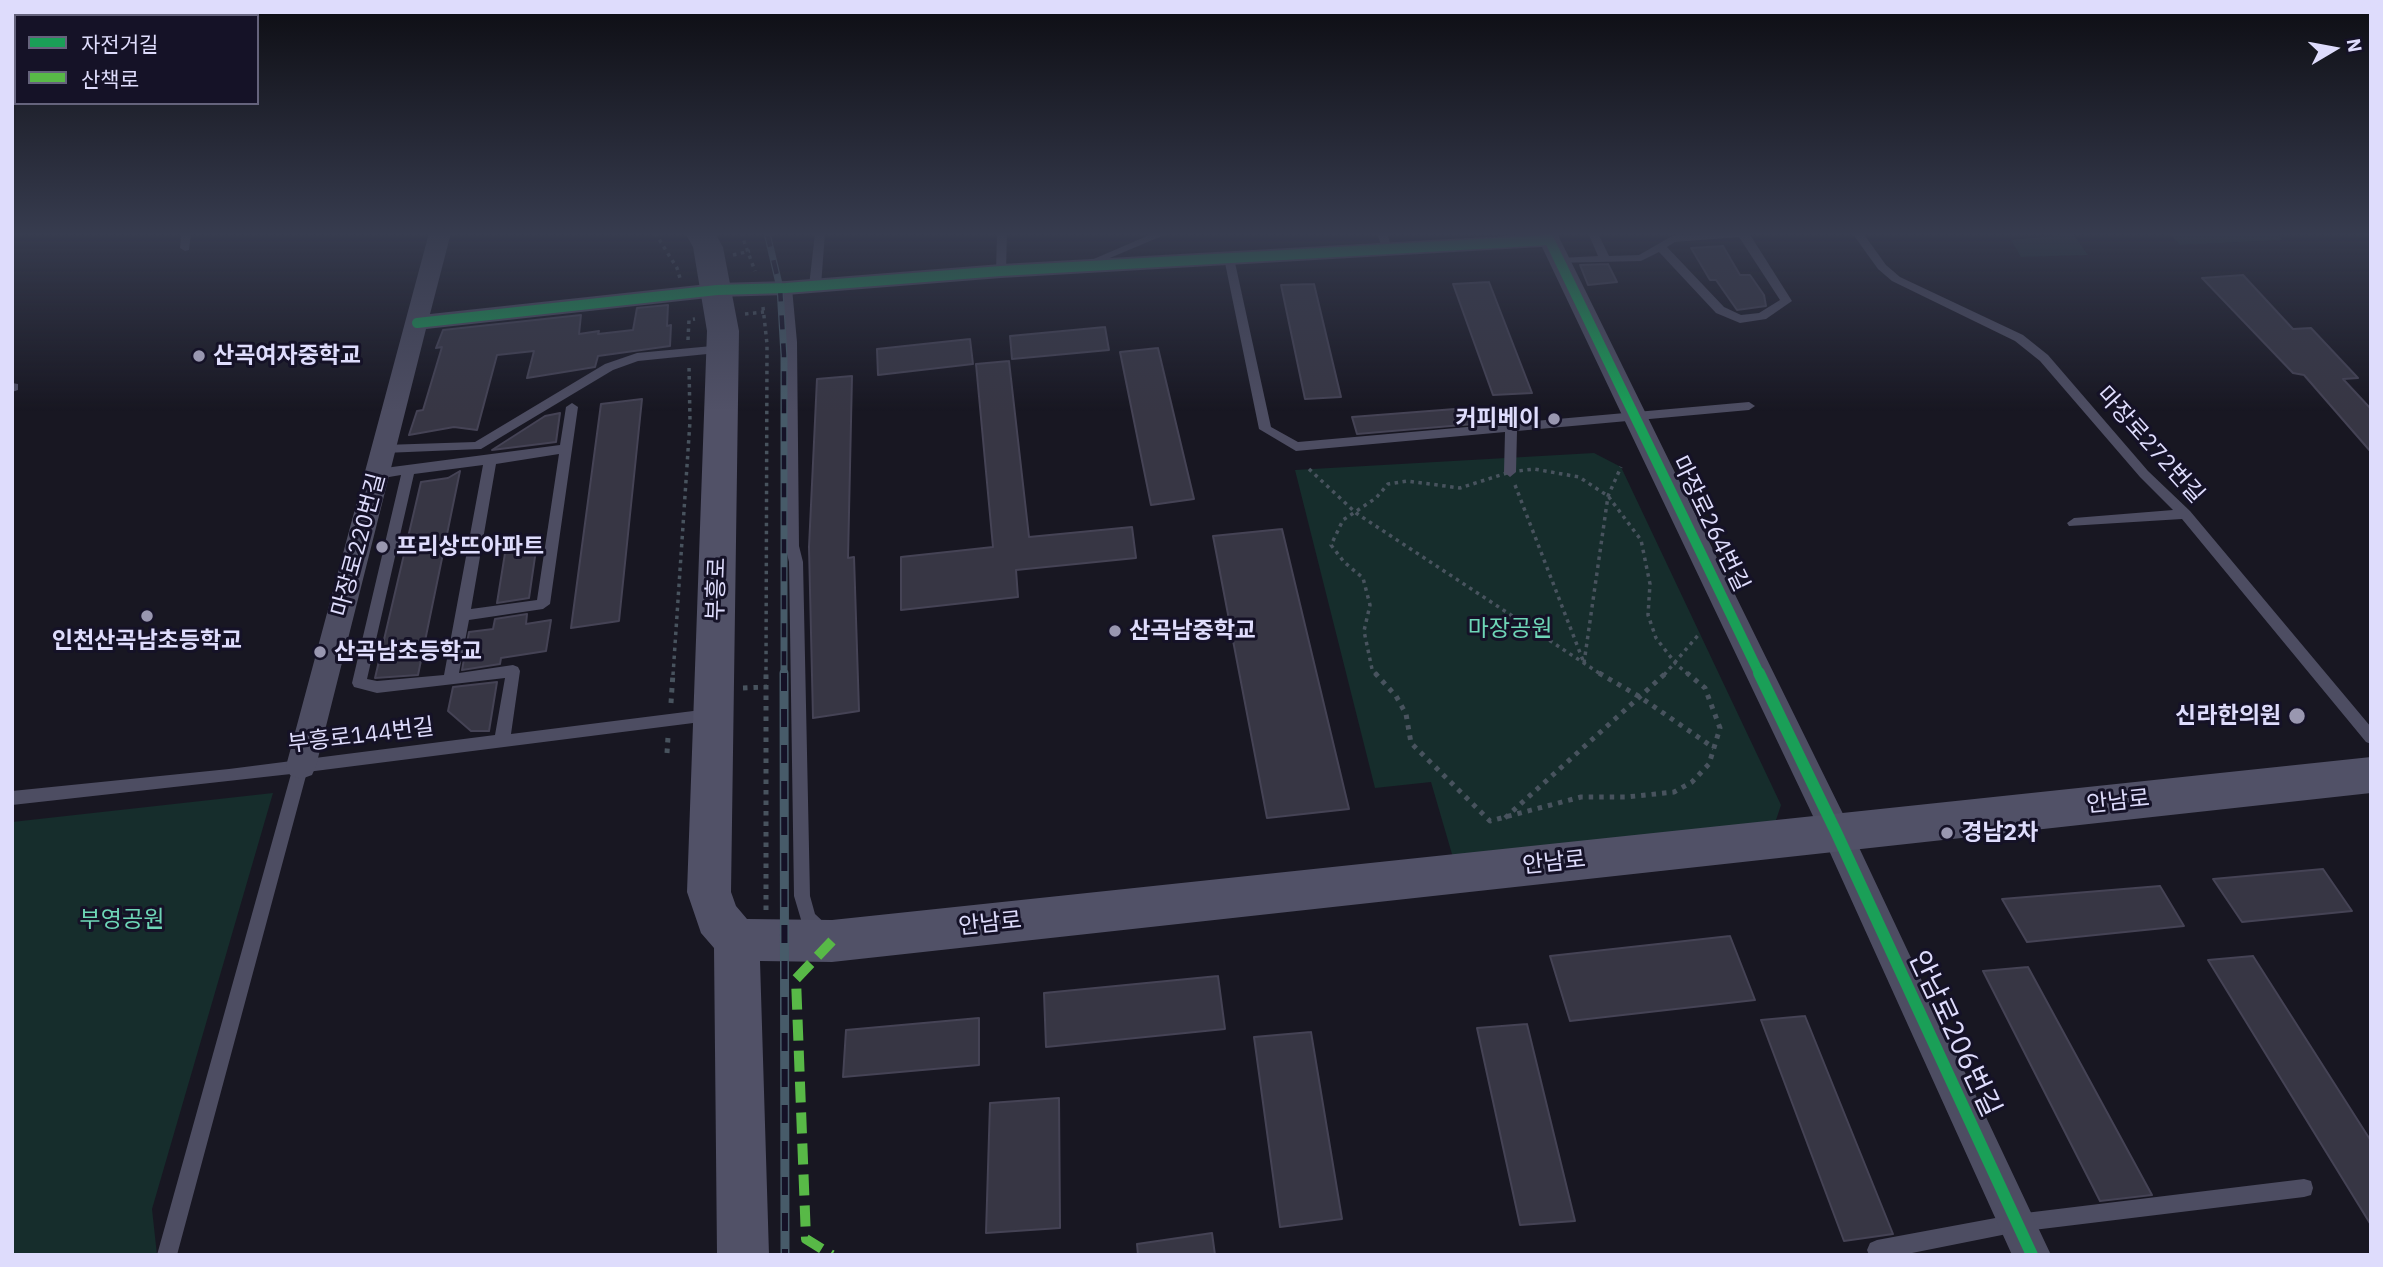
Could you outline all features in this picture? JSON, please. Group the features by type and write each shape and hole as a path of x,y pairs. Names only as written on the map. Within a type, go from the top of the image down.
{"main road":[{"name":"부흥로","path":"717,292 723,349 709,892 717,918 752,939"},
{"name":"안남로","path":"752,939 832,941 2371,775"},
{"path":"743,1255 752,939"}],"street":[{"name":"마장로220번길","path":"301,766 425,292"},
{"path":"417,323 698,292"},
{"name":"마장로264번길","path":"1574,292 1836,832"},
{"name":"안남로206번길","path":"1836,832 2032,1255"}],"lane":[{"path":"786,292 791,342 792,546 796,562 802,896 808,918 832,941"},
{"path":"1236,292 1265,429 1296,447 1749,407"},
{"path":"1703,292 1720,310 1740,320 1762,316 1786,301 1780,292"},
{"name":"마장로272번길","path":"1923,292 2033,347 2144,474 2185,514 2371,738"},
{"path":"380,462 477,446 609,367 637,356 723,349"},
{"path":"463,616 543,604 572,407"},
{"path":"1510,472 1511,429"},
{"path":"380,462 409,470 566,449"},
{"path":"450,680 490,460"},
{"path":"409,470 359,683 377,687 513,671 502,741"},
{"path":"2074,523 2185,514"},
{"name":"부흥로144번길","path":"12,798 301,766 715,714"},
{"path":"167,1255 301,766"},
{"path":"1877,1250 2017,1223 2304,1188"}],"path":[{"path":"752,939 767,344 764,312"},
{"path":"1584,664 1608,496 1621,467"},
{"path":"1309,469 1356,513 1714,748"},
{"path":"1534,469 1579,477 1608,496 1642,540 1650,584 1648,615 1656,638 1676,664 1705,688 1720,728 1709,764 1692,782 1674,792 1627,797 1581,797 1503,820 1490,821 1411,743 1406,714 1396,696 1372,669 1364,631 1370,605 1363,578 1344,562 1331,545 1343,520 1376,498 1388,484 1407,481 1460,488 1510,472 1534,469"},
{"path":"1510,472 1584,664"},
{"path":"1503,820 1676,664 1700,633"}],"green space":[{"name":"마장공원","path":"1594,453 1621,467 1781,805 1775,823 1454,861 1431,782 1375,788 1295,470"},
{"name":"부영공원","path":"273,793 152,1209 157,1255 12,1255 12,822"}],"building":[{"path":"1283,292 1316,292 1341,397 1305,399"},
{"path":"1456,292 1493,292 1532,393 1493,395"},
{"path":"1724,292 1762,292 1764,295 1766,306 1737,310"},
{"path":"2216,292 2259,292 2293,329 2311,328 2358,378 2343,379 2371,409 2371,452 2304,375 2293,373"},
{"path":"668,305 670,346 598,356 595,367 527,378 534,351 497,355 477,430 454,427 409,435 417,411 423,410 442,347 436,348 443,330 581,315 579,334 599,331 598,334 633,330 637,308"},
{"path":"1105,327 1109,350 1012,359 1010,336"},
{"path":"970,339 973,364 878,375 877,349"},
{"path":"1158,348 1194,499 1151,505 1120,352"},
{"path":"1009,361 1029,537 1132,527 1136,558 1016,570 1018,597 901,610 901,557 993,547 976,364"},
{"path":"852,376 848,558 854,557 859,711 813,718 809,547 817,379"},
{"path":"642,399 619,621 571,628 601,404"},
{"path":"1468,408 1474,424 1357,434 1352,417"},
{"path":"560,413 556,442 492,450 545,416"},
{"path":"460,471 418,675 375,678 421,482 448,478"},
{"path":"1282,529 1349,809 1267,818 1213,536"},
{"path":"537,543 529,598 497,603 506,547"},
{"path":"527,614 526,624 551,620 546,651 501,658 500,664 462,670 469,632 493,629 495,619"},
{"path":"497,682 489,731 471,731 448,711 453,687"},
{"path":"2323,869 2352,911 2242,922 2213,879"},
{"path":"2160,886 2184,926 2027,942 2002,899"},
{"path":"1730,936 1755,1000 1570,1021 1550,956"},
{"path":"2253,956 2371,1141 2371,1225 2208,960"},
{"path":"2028,967 2152,1195 2100,1201 1983,971"},
{"path":"1218,976 1225,1029 1046,1047 1044,993"},
{"path":"1805,1016 1893,1234 1844,1241 1761,1020"},
{"path":"979,1018 979,1065 843,1077 846,1030"},
{"path":"1527,1024 1575,1221 1520,1225 1477,1028"},
{"path":"1311,1032 1342,1219 1280,1227 1254,1037"},
{"path":"1059,1098 1060,1228 986,1233 990,1103"},
{"path":"1212,1233 1215,1255 1138,1255 1137,1244"}],"railway":[{"path":"780,292 784,355 784,673"},
{"path":"784,673 785,1255"}],"marked path":[{"path":"832,941 796,979 806,1239 832,1255"}],"cycle path":[{"path":"417,323 698,292"},
{"path":"1575,292 1836,832 2032,1255"}],"place":[{"name":"산곡여자중학교","path":"199,356"},
{"name":"커피베이","path":"1554,419"},
{"name":"프리상뜨아파트","path":"382,547"},
{"name":"인천산곡남초등학교","path":"147,616"},
{"name":"산곡남중학교","path":"1115,631"},
{"name":"산곡남초등학교","path":"320,652"},
{"name":"신라한의원","path":"2297,716"},
{"name":"경남2차","path":"1947,833"}]}
